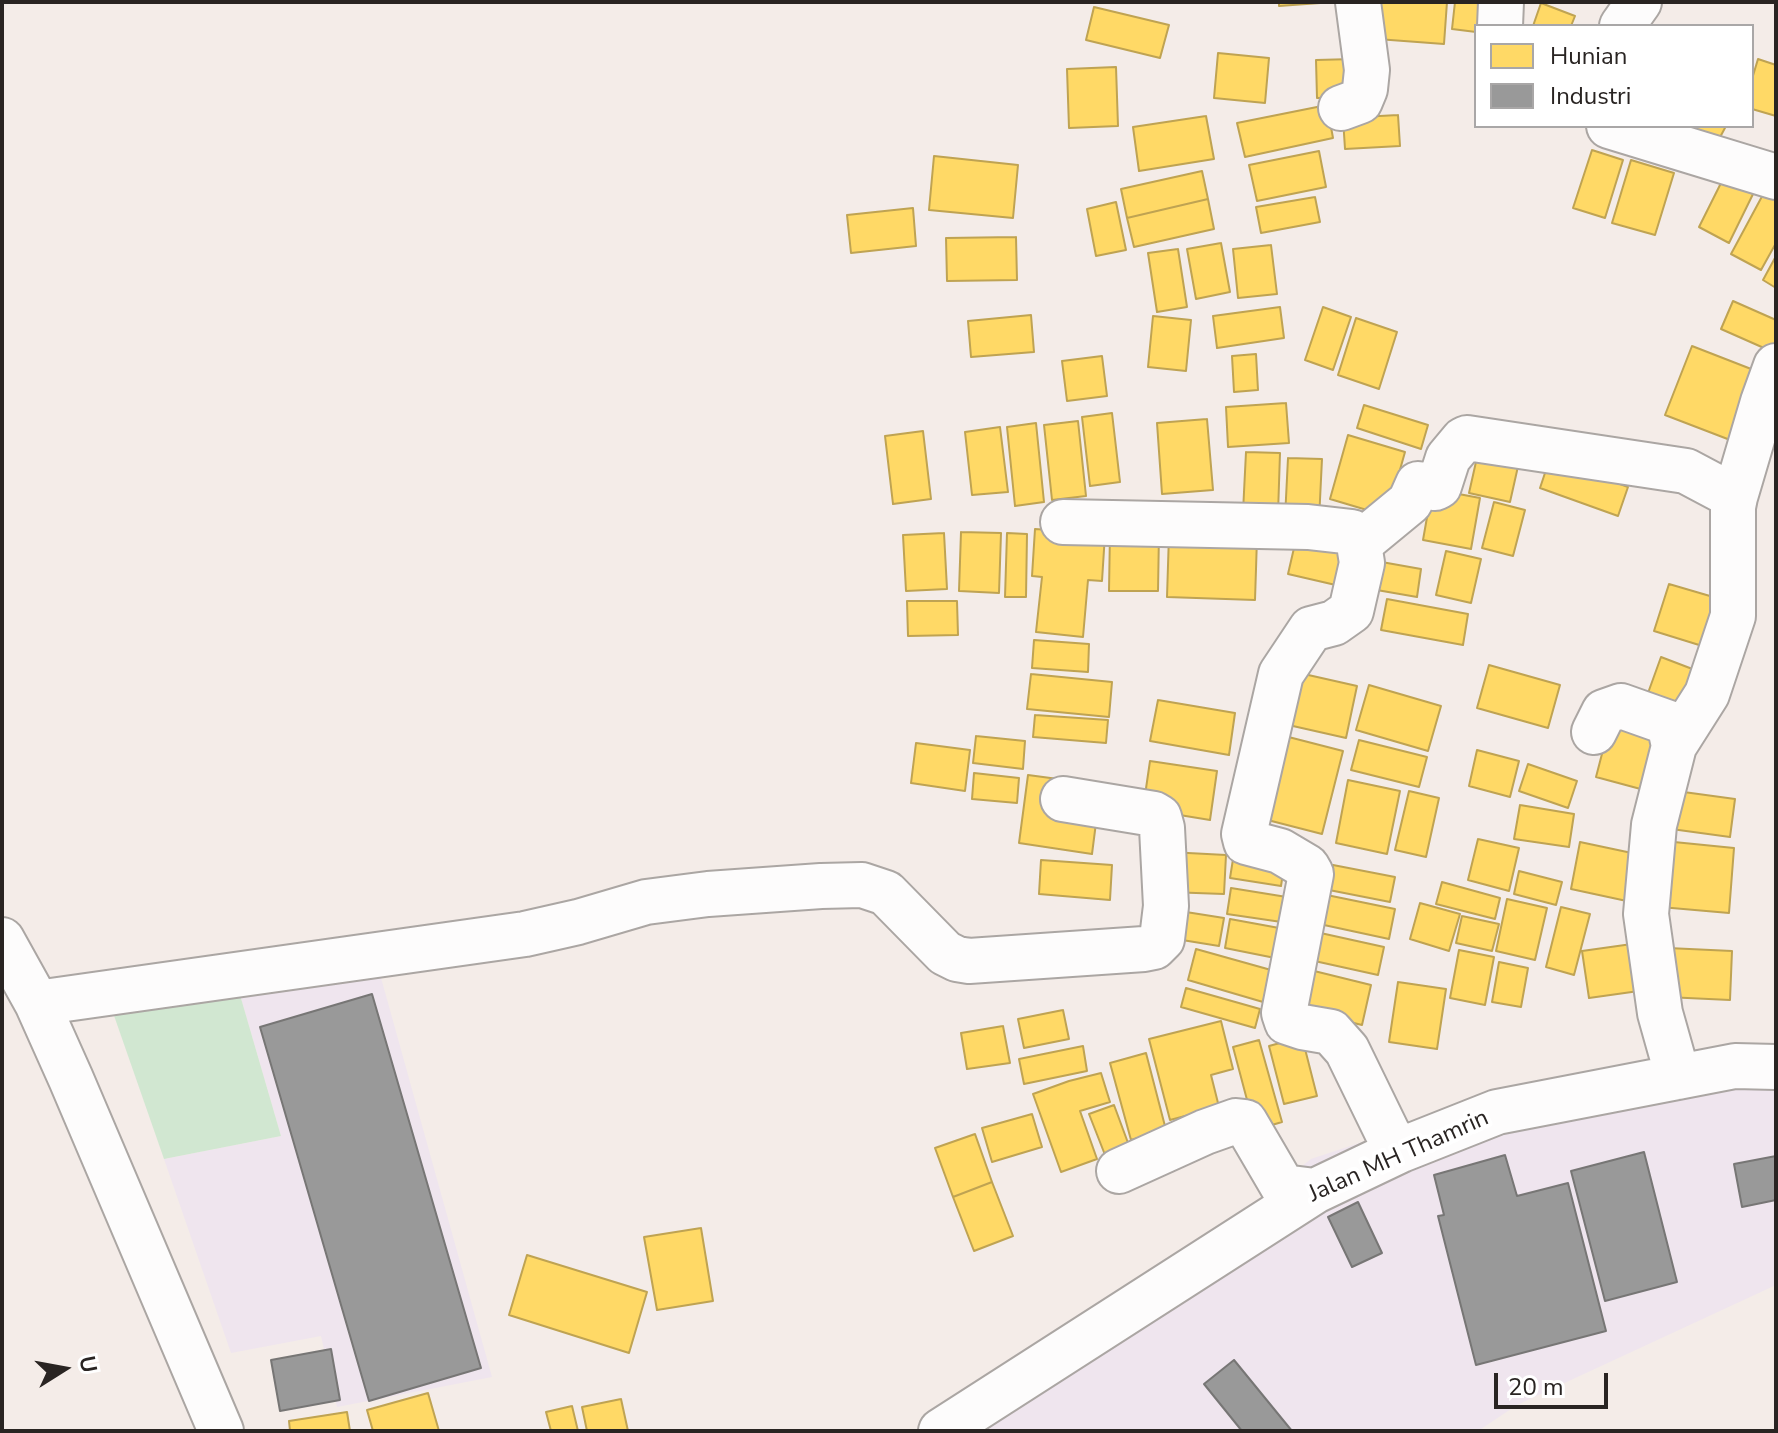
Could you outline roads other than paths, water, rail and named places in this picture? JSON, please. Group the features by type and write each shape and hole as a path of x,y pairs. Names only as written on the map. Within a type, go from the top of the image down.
{"street":[{"path":"1341,108 1360,101 1365,89 1367,70 1358,2"},
{"path":"1500,24 1501,2"},
{"path":"1623,24 1639,2"},
{"path":"1616,128 1776,177"},
{"path":"1676,1069 1660,1013 1646,914 1654,825 1674,746 1707,694 1733,616 1733,507 1776,366"},
{"path":"1359,544 1410,502 1418,484 1439,486 1448,458 1467,438 1686,471 1735,497"},
{"path":"1063,522 1308,527 1352,532 1359,544 1362,563 1351,611 1334,623 1311,629 1281,674 1244,834 1246,842 1280,851 1307,867 1311,874 1284,1013 1287,1022 1331,1032 1347,1050 1394,1142"},
{"path":"1594,732 1604,712 1621,706 1669,723 1674,746"},
{"path":"37,1003 525,934 646,902 821,886 862,885 886,893 945,953 957,959 969,961 1154,947 1162,939 1166,906 1159,817 1063,799"},
{"path":"2,940 37,1003 221,1431"},
{"name":"Jalan MH Thamrin","path":"941,1431 1299,1189 1394,1142 1497,1112 1676,1069 1776,1067"},
{"path":"1119,1171 1236,1121 1245,1122 1259,1146 1299,1189"}]}
